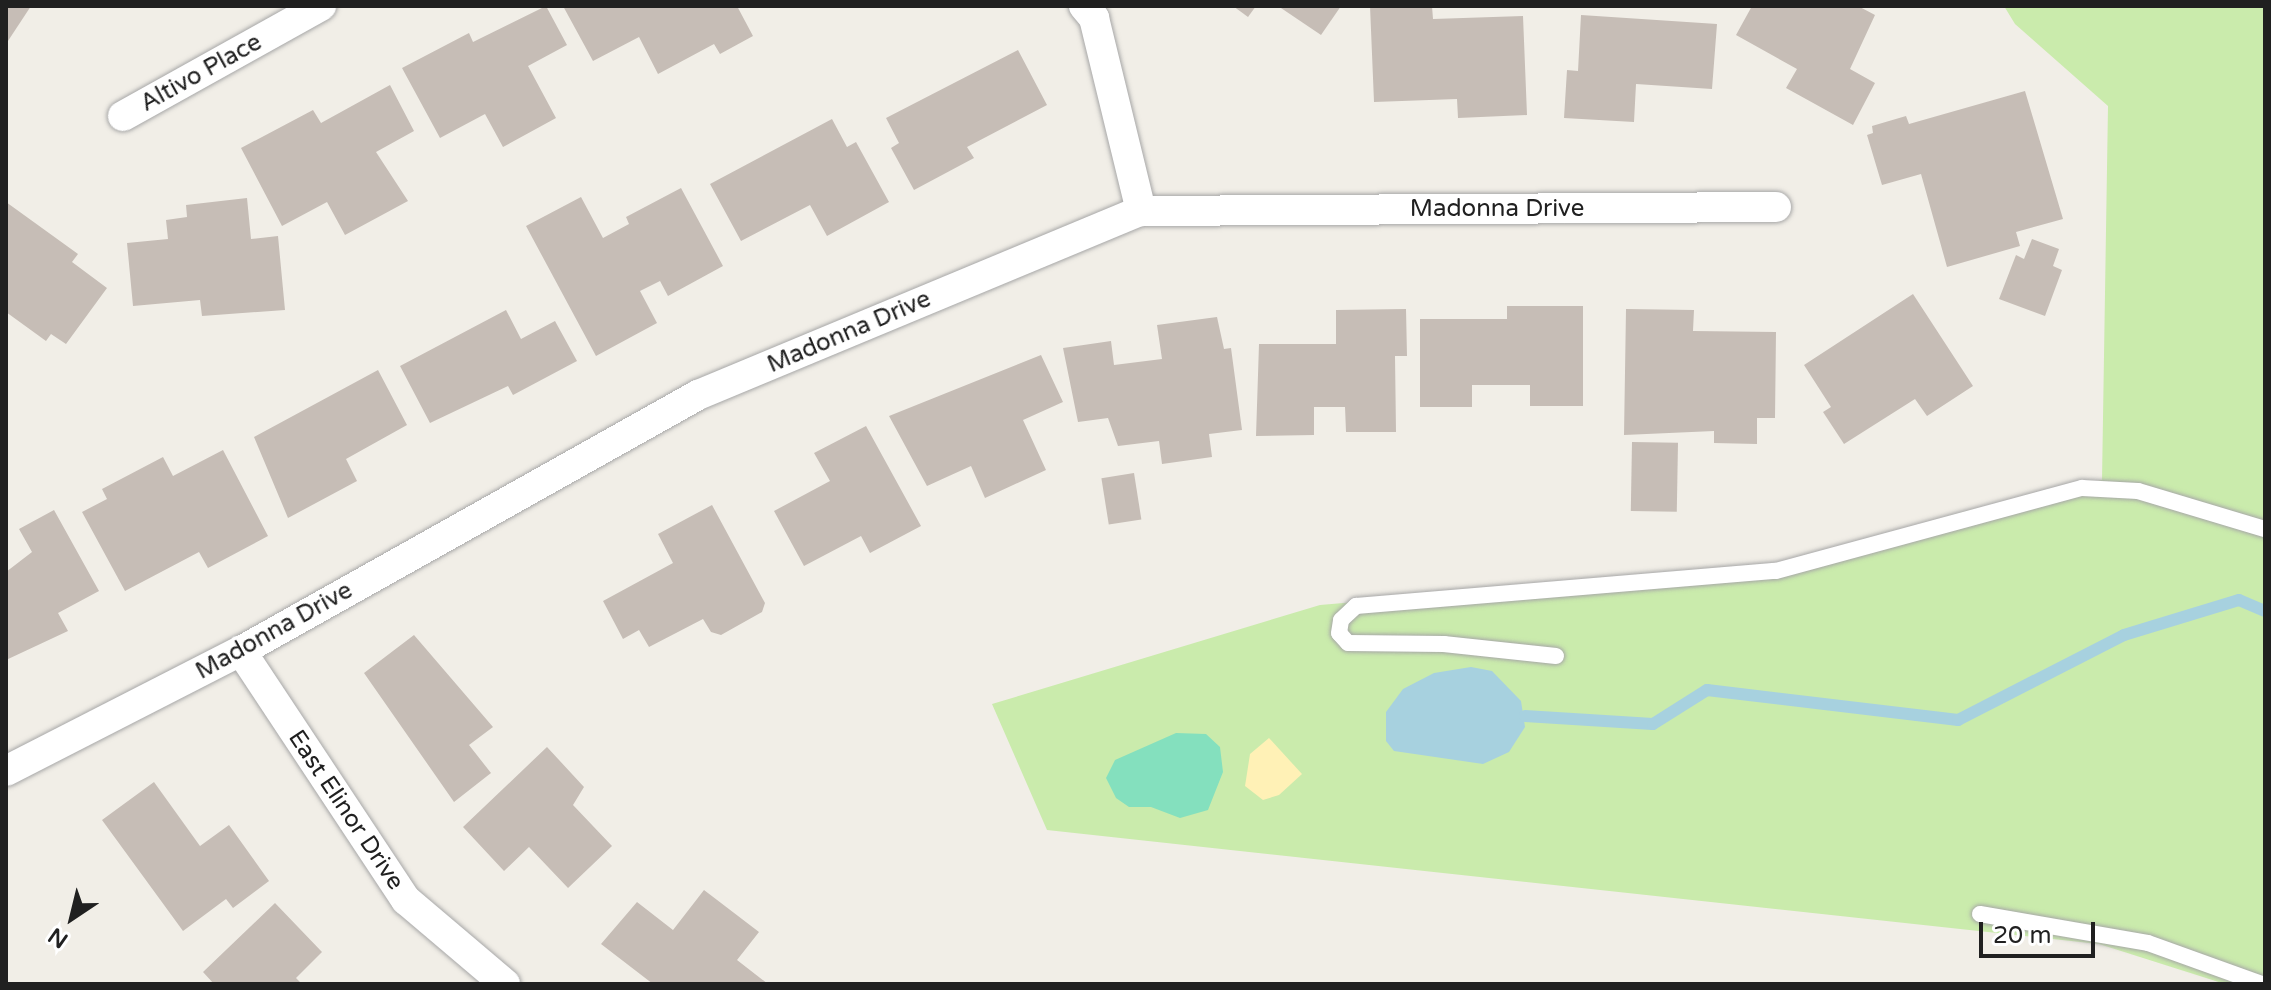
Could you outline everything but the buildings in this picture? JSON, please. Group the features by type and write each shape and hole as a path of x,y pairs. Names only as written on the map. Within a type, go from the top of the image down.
{"street":[{"name":"Altivo Place","path":"123,116 321,6"},
{"path":"1084,6 1094,18 1141,211"},
{"name":"Madonna Drive","path":"6,771 241,651 698,395 1141,211 1776,207"},
{"name":"East Elinor Drive","path":"241,651 406,900 505,984"}],"lane":[{"path":"1556,656 1444,644 1348,643 1339,633 1341,620 1356,606 1776,571 2082,488 2138,491 2265,529"},
{"path":"1980,914 2148,943 2262,984"}],"green space":[{"path":"2004,6 2265,6 2265,984 2225,984 2099,944 1047,830 992,704 1320,605 1778,566 1966,511 2102,480 2108,106 2015,24"},
{"path":"1176,733 1206,734 1220,747 1223,772 1208,810 1180,818 1151,807 1129,807 1116,798 1106,778 1115,760"}],"sand":[{"path":"1269,738 1302,774 1279,795 1263,800 1245,786 1250,754"}],"water":[{"path":"1471,667 1492,671 1521,701 1525,727 1509,752 1483,764 1394,751 1386,741 1386,712 1403,689 1434,673"}],"waterway":[{"path":"1525,716 1653,724 1707,690 1958,720 2124,635 2239,600 2265,611"}]}
